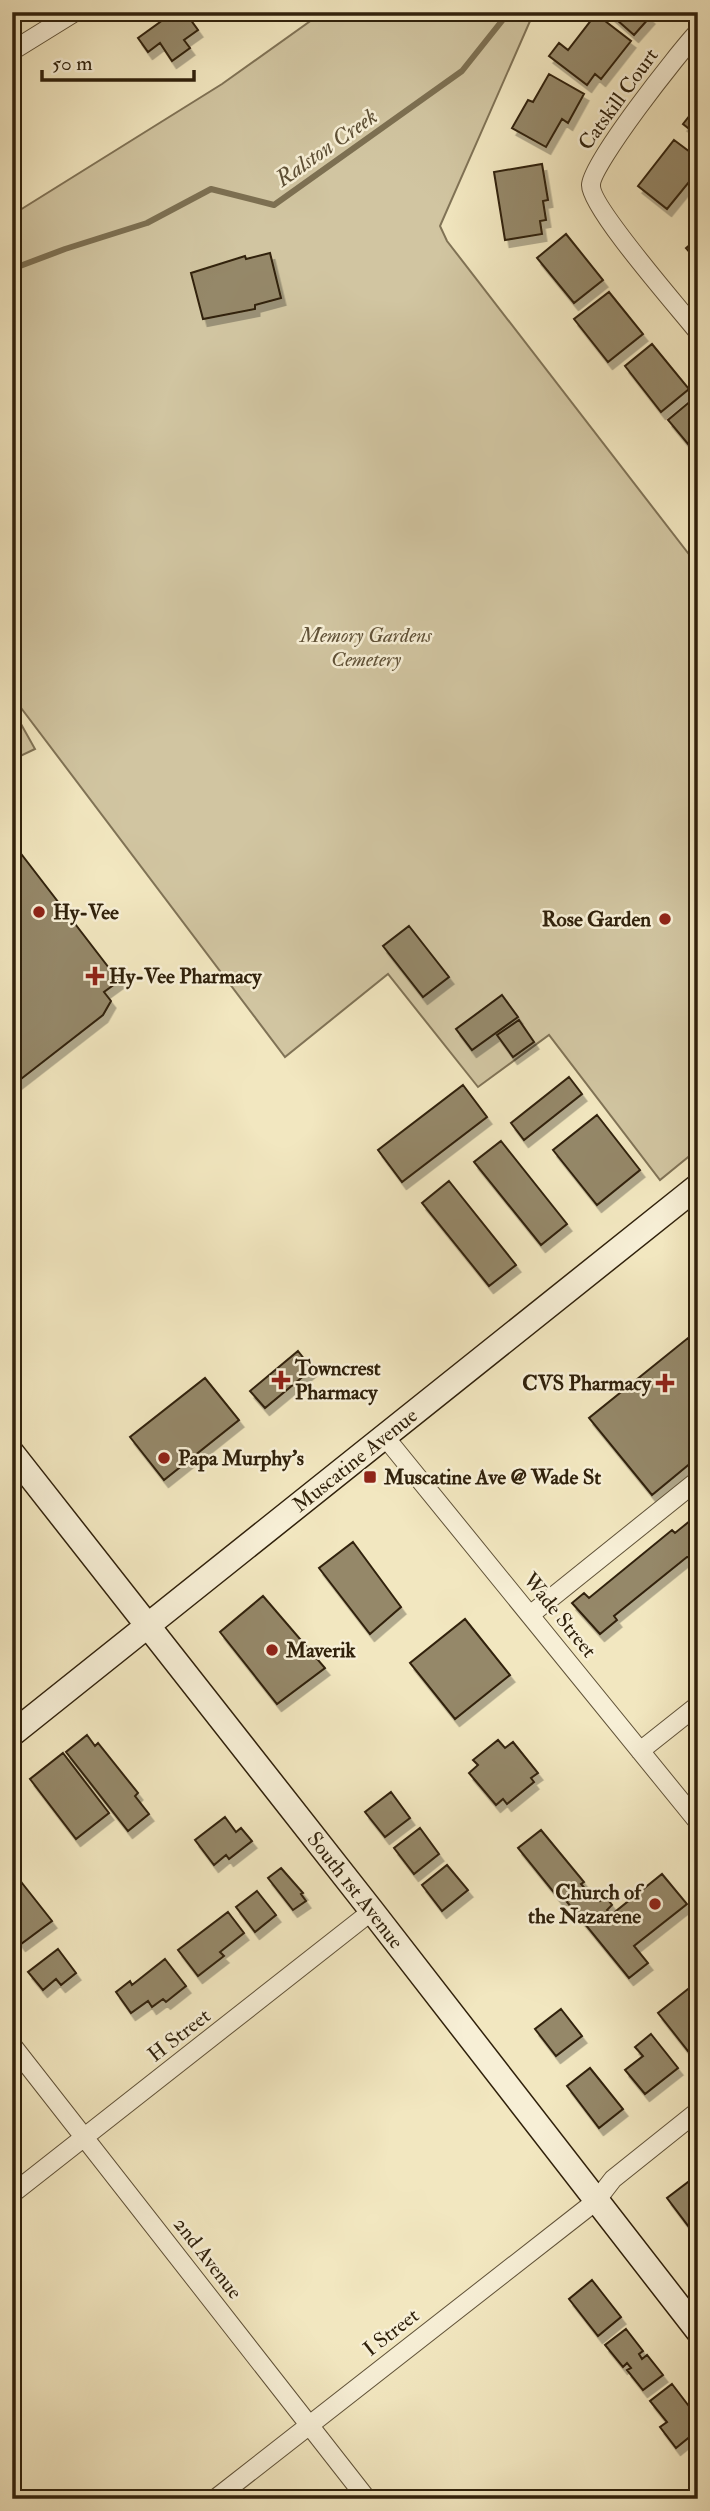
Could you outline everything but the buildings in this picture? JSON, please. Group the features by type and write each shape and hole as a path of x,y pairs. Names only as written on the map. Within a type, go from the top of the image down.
{"main road":[{"name":"Muscatine Avenue","path":"12,1734 698,1186"},
{"name":"South 1st Avenue","path":"12,1453 698,2331"}],"street":[{"path":"12,51 75,12"},
{"name":"Catskill Court","path":"698,32 648,93 601,160 590,187 605,215 698,331"},
{"name":"Wade Street","path":"385,1437 698,1822"},
{"path":"530,1615 698,1480"},
{"path":"640,1751 698,1705"},
{"name":"H Street","path":"12,2194 372,1911"},
{"name":"2nd Avenue","path":"12,2045 367,2499"},
{"name":"I Street","path":"215,2499 596,2201 613,2179 698,2111"}],"green space":[{"name":"Memory Gardens Cemetery","path":"323,12 534,12 440,226 447,241 698,566 698,1149 660,1180 549,1035 478,1087 388,974 285,1057 12,696 12,215 222,84"},
{"path":"12,708 35,749 12,760"}],"waterway":[{"name":"Ralston Creek","path":"12,269 147,223 211,189 274,205 462,71 509,12"}],"place":[{"name":"Hy-Vee","path":"39,912"},
{"name":"Rose Garden","path":"665,919"},
{"name":"Hy-Vee Pharmacy","path":"95,976"},
{"name":"Towncrest Pharmacy","path":"281,1380"},
{"name":"CVS Pharmacy","path":"665,1383"},
{"name":"Papa Murphy's","path":"164,1458"},
{"name":"Muscatine Ave @ Wade St","path":"370,1477"},
{"name":"Maverik","path":"272,1650"},
{"name":"Church of the Nazarene","path":"655,1904"}]}
